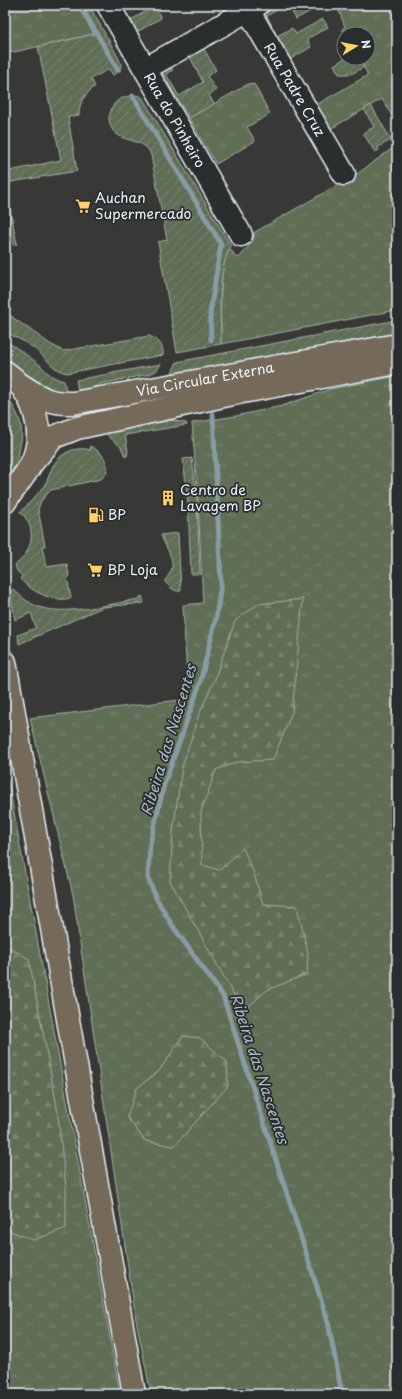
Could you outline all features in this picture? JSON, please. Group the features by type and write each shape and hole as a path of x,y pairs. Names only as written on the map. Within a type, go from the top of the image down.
{"main road":[{"name":"Via Circular Externa","path":"11,378 45,400 58,404 73,403 397,345"},
{"name":"Via Circular Externa","path":"32,463 54,437 77,428 242,392 397,362"},
{"path":"9,494 25,476 32,463 38,435 37,421 30,400 11,378"},
{"path":"5,662 134,1394"}],"street":[{"name":"Rua do Pinheiro","path":"108,5 241,235"},
{"path":"145,69 250,7"},
{"name":"Rua Padre Cruz","path":"250,7 344,174"}],"green space":[{"path":"5,5 77,5 94,34 5,54"},
{"path":"77,5 89,5 121,64 120,70 113,75 109,69 91,79 95,86 83,99 79,110 79,115 68,117 77,171 5,183 5,172 61,160 38,47 94,34"},
{"path":"145,5 154,5 161,18 137,32 131,20 148,10"},
{"path":"279,5 285,5 267,16 277,36 292,28 296,34 323,19 328,27 307,39 311,47 289,60 262,14"},
{"path":"288,5 309,5 312,10 296,19"},
{"path":"337,5 397,5 397,124 382,99 330,129 316,105 368,75 363,66 376,66 376,26 345,26"},
{"path":"204,49 216,70 207,76 216,90 209,95 214,104 189,118 162,73 171,68 173,70 166,74 179,96 203,82 190,57"},
{"path":"336,64 336,66 364,67 351,74 339,74 334,65"},
{"path":"250,83 252,85 254,84 270,114 247,127 255,141 216,164 189,118"},
{"path":"136,95 142,97 231,246 226,257 221,281 221,344 177,352 158,242 167,240 151,155 142,144 122,137 116,133 111,128 109,119 111,110 118,100"},
{"path":"371,105 391,140 378,147 379,150 375,152 363,133 374,127 364,109"},
{"path":"397,145 397,310 221,344 221,283 228,251 232,251 236,258 240,257 254,239 253,234 255,232 357,174"},
{"path":"5,183 17,244 13,245 5,208"},
{"path":"5,312 50,344 63,351 149,336 160,343 163,355 67,373 57,369 28,344 5,333"},
{"path":"397,320 397,333 171,375 177,362"},
{"path":"5,341 27,355 50,375 64,381 67,396 42,389 5,358"},
{"path":"161,364 156,371 150,374 100,384 79,395 76,380"},
{"path":"397,376 397,1394 151,1394 136,1320 73,895 30,718 188,699 183,605 203,603 198,501 192,423 236,416 282,406 331,389"},
{"path":"5,395 18,417 21,438 16,462 12,472 5,480"},
{"path":"171,420 186,423 187,425 125,435 128,451 127,456 125,456 121,447 108,436 107,433"},
{"path":"90,446 99,452 106,461 107,470 105,475 101,479 51,490 41,501 38,509 45,546 42,546 46,567 67,564 69,576 67,577 71,598 50,598 25,584 20,579 22,576 17,571 15,565 26,553 31,539 29,525 26,518 20,512 44,486 53,466 60,457 69,451 80,449 91,450"},
{"path":"192,458 197,501 200,574 191,574 188,503 183,459"},
{"path":"178,533 181,591 172,589 165,582 171,570 172,560 161,535"},
{"path":"13,589 30,603 52,610 77,610 103,606 138,599 142,596 144,603 103,607 19,644 18,635 36,628 31,613 15,620 10,591"},
{"path":"303,599 292,712 273,760 237,762 216,770 201,812 202,865 220,870 243,848 253,871 263,904 297,906 308,953 307,974 267,990 243,1011 170,881 173,832 182,767 199,714 214,681 235,621 258,604"},
{"path":"5,764 82,1183 120,1394 5,1394"},
{"path":"7,946 29,959 57,1107 66,1188 66,1228 34,1240 5,1229 5,948"},
{"path":"183,1036 200,1038 227,1062 228,1086 174,1146 145,1141 127,1117 137,1088 159,1071"}],"waterway":[{"name":"Ribeira das Nascentes","path":"80,5 118,70"},
{"name":"Ribeira das Nascentes","path":"133,96 221,244 210,313 211,340"},
{"name":"Ribeira das Nascentes","path":"213,414 221,584 216,618 200,683 164,785 150,844 148,878 156,898 172,925 223,996 328,1322 342,1394"}],"place":[{"name":"Auchan Supermercado","path":"83,206"},
{"name":"Centro de Lavagem BP","path":"168,498"},
{"name":"BP","path":"96,515"},
{"name":"BP Loja","path":"95,570"}]}
